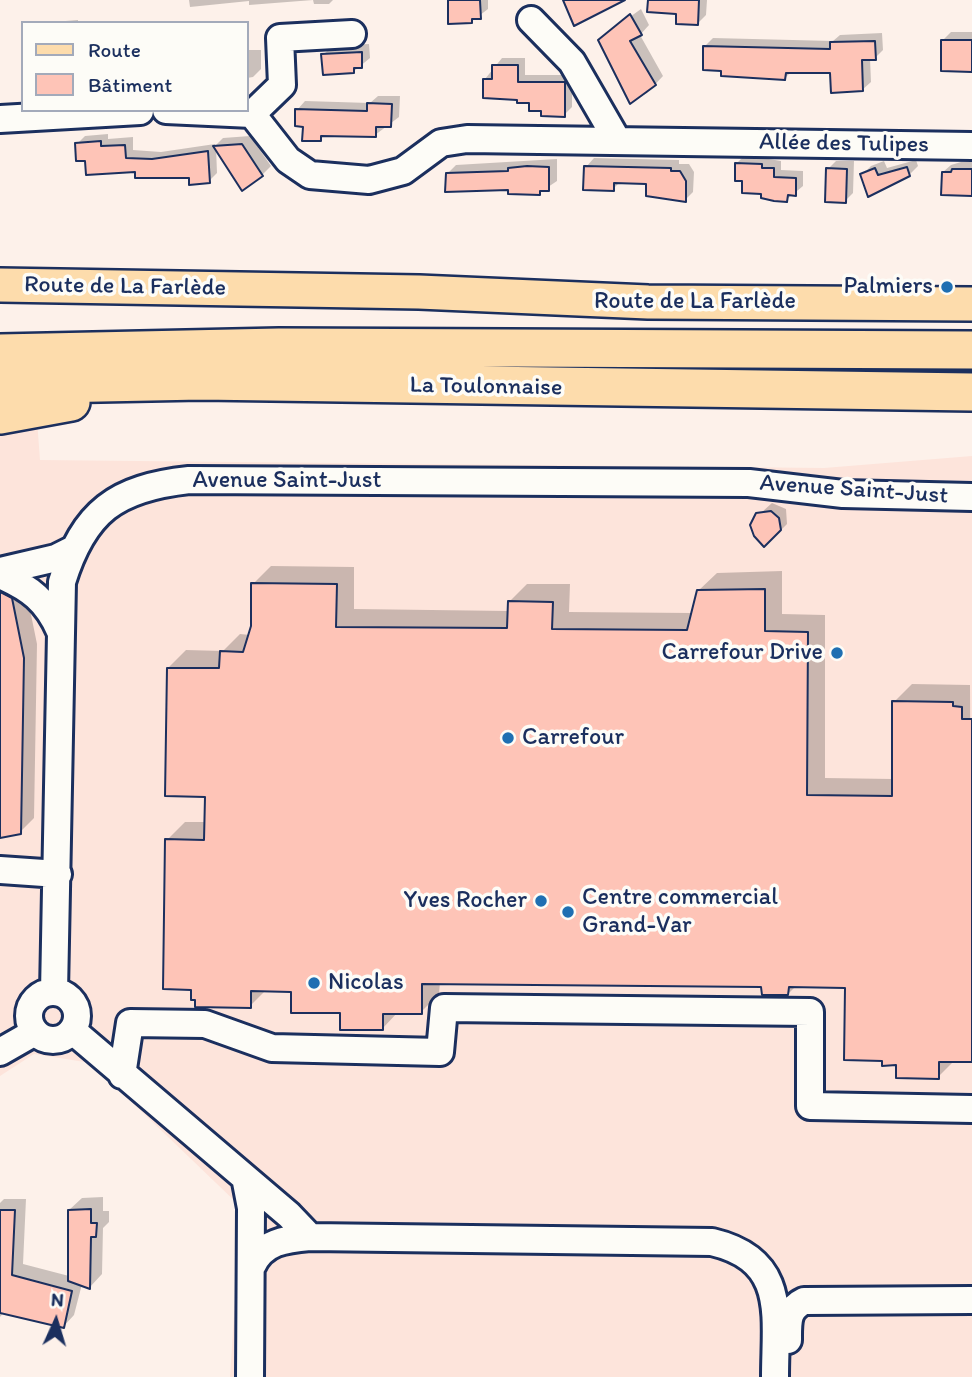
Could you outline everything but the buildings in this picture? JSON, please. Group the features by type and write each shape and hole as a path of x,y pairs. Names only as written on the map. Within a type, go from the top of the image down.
{"highway":[{"name":"La Toulonnaise","path":"0,353 279,347 972,350"},
{"name":"La Toulonnaise","path":"0,385 201,381 433,387 972,392"},
{"path":"0,415 43,405 106,399 433,387"}],"main road":[{"name":"Route de La Farlède","path":"0,285 419,292 648,302 972,304"},
{"name":"Route de La Farlède","path":"419,292 745,285 972,287"}],"street":[{"path":"531,20 572,62 617,140"},
{"path":"209,112 252,114 282,85 280,38 352,34"},
{"path":"0,119 122,112"},
{"name":"Allée des Tulipes","path":"252,114 288,160 310,175 369,180 403,171 441,143 467,139 972,146"},
{"name":"Avenue Saint-Just","path":"54,992 62,582 72,550 89,523 119,497 156,484 189,480 749,483 843,494 972,497"},
{"path":"0,573 57,558 72,550"},
{"path":"0,573 41,598 51,611 60,631"},
{"path":"0,870 58,874"},
{"path":"43,994 64,994 76,1007 76,1024 72,1031 55,1041 42,1038 30,1023 33,1003 43,994"},
{"path":"122,1075 130,1024 205,1024 272,1048 440,1052 444,1008 810,1012 810,1106 972,1109"},
{"path":"72,1031 246,1182 289,1215 310,1237"},
{"path":"0,1052 35,1032"},
{"path":"246,1182 251,1208 250,1377"},
{"path":"252,1266 258,1252 270,1245 310,1237 712,1242 730,1246 757,1262 775,1298 775,1377"},
{"path":"788,1377 790,1313 794,1306 804,1301 972,1300"}],"shaded area":[{"path":"37,420 40,460 824,468 972,456 972,1377 230,1377 241,1207 91,1063 34,1054 0,1076 0,422"}],"place":[{"name":"Palmiers","path":"947,287"},
{"name":"Carrefour Drive","path":"837,653"},
{"name":"Carrefour","path":"508,738"},
{"name":"Yves Rocher","path":"541,901"},
{"name":"Centre commercial Grand-Var","path":"568,912"},
{"name":"Nicolas","path":"314,983"}]}
